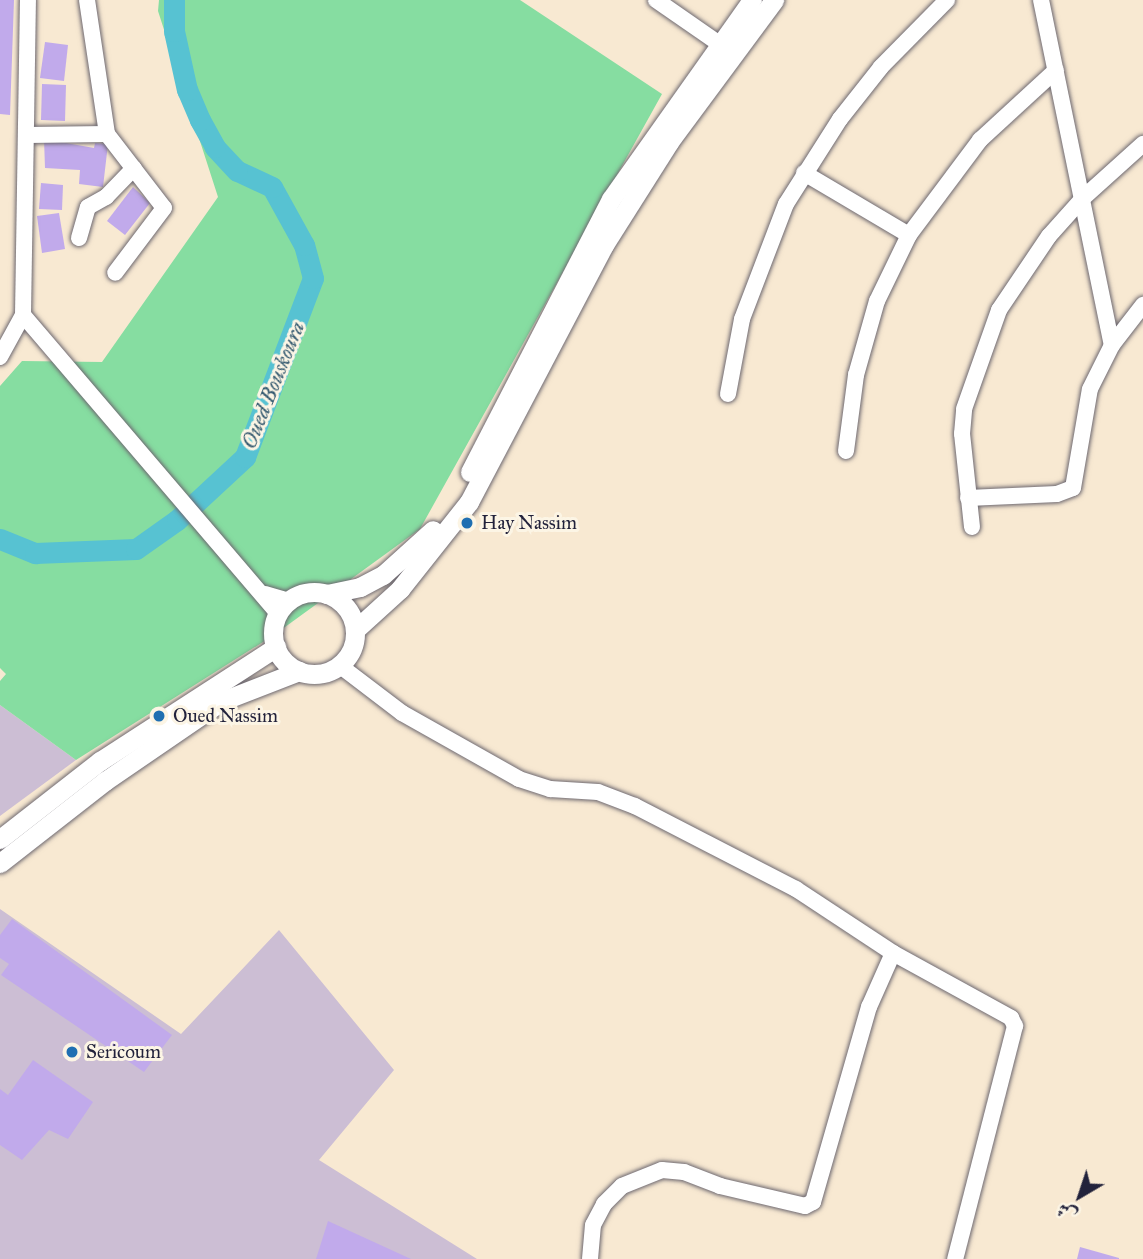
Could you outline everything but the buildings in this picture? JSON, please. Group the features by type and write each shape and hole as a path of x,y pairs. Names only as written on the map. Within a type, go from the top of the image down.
{"main road":[{"path":"327,594 346,608 355,630 352,650 339,665 316,674 299,671 285,662 276,647 284,607 307,593 327,594 360,587 383,575 423,541 453,503 592,232 718,43 752,0"},
{"path":"355,630 400,589 463,511 604,245 669,142 774,0"},
{"path":"0,839 100,761 276,647"},
{"path":"0,863 105,780 222,701 299,671"}],"street":[{"path":"0,357 23,315 28,0"},
{"path":"87,0 107,135 164,208 115,272"},
{"path":"656,0 718,43"},
{"path":"728,394 732,356 763,256 804,173 881,67 947,0"},
{"path":"1041,0 1112,345"},
{"path":"846,451 859,363 877,301 908,235 980,140 1056,70"},
{"path":"27,135 107,135"},
{"path":"972,527 964,409 983,345 1012,288 1083,198 1143,144"},
{"path":"79,238 90,205 106,197 134,168"},
{"path":"804,173 908,235"},
{"path":"968,498 1057,494 1073,488 1088,398 1112,345 1143,304"},
{"path":"23,315 167,485 265,594 284,607"},
{"path":"339,665 410,718 519,779 550,789 598,792 635,806 796,889 893,953 1011,1018 1015,1026 955,1259"},
{"path":"590,1259 593,1225 604,1204 622,1186 662,1170 684,1172 720,1186 805,1206 813,1202 871,1000 893,953"}],"shaded area":[{"path":"0,705 76,760 0,816"},
{"path":"0,909 181,1034 279,930 394,1070 319,1160 477,1259 0,1259"}],"green space":[{"path":"159,0 520,0 662,94 420,529 274,635 76,760 0,705 0,681 6,674 0,668 0,386 22,361 102,362 218,197 158,11"}],"waterway":[{"name":"Oued Bouskoura","path":"0,539 35,553 136,549 177,520 245,457 313,278 304,245 272,187 237,171 215,147 200,120 187,90 174,31 174,0"}],"place":[{"name":"Hay Nassim","path":"467,523"},
{"name":"Oued Nassim","path":"159,716"},
{"name":"Sericoum","path":"72,1052"}]}
